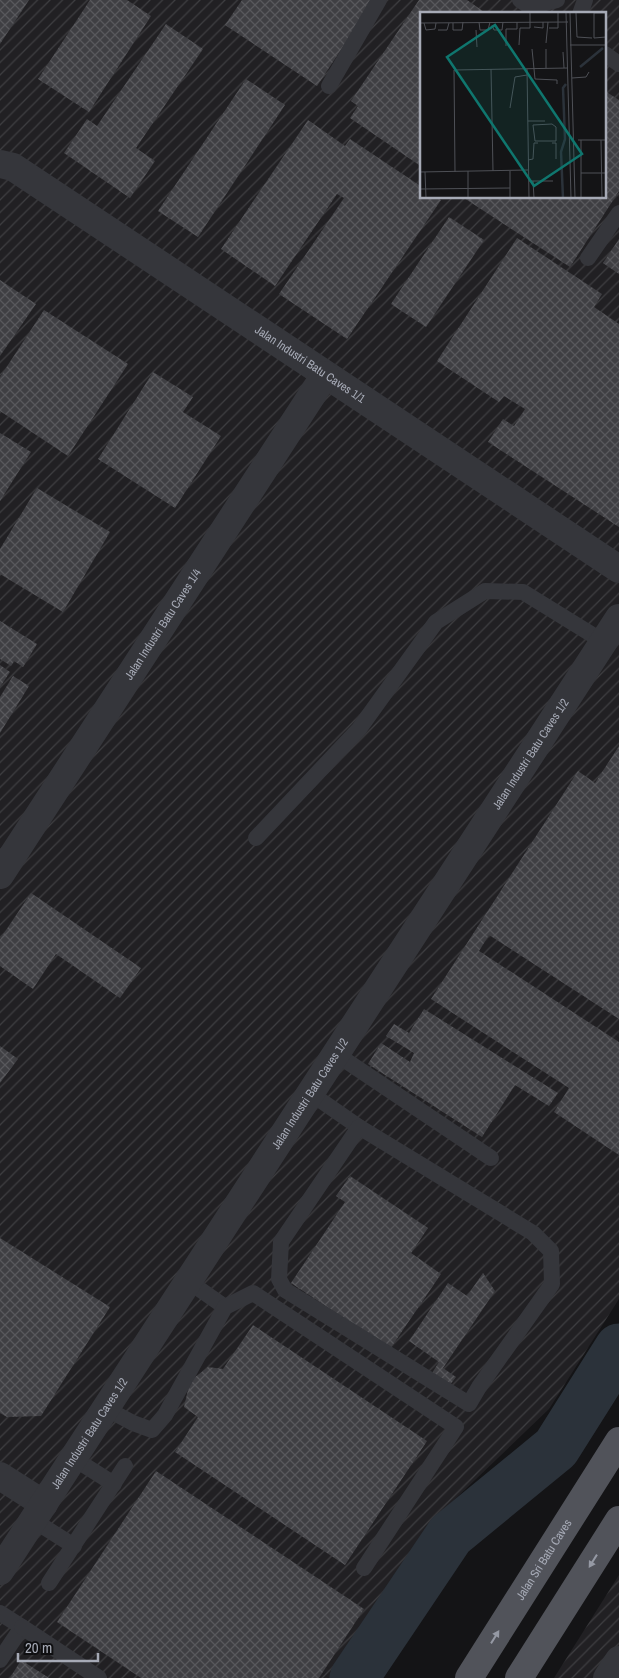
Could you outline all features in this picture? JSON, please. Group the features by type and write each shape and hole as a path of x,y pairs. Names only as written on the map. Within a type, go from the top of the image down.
{"main road":[{"name":"Jalan Sri Batu Caves","path":"469,1678 619,1442"},
{"path":"520,1678 619,1520"}],"street":[{"name":"Jalan Industri Batu Caves 1/1","path":"0,164 13,167 619,569"},
{"name":"Jalan Industri Batu Caves 1/4","path":"0,875 325,375"},
{"name":"Jalan Industri Batu Caves 1/2","path":"0,1570 619,618"},
{"path":"0,1476 38,1512"},
{"path":"607,1678 619,1660"}],"lane":[{"path":"329,86 379,0"},
{"path":"520,0 530,7 557,0"},
{"path":"581,12 585,0"},
{"path":"606,55 619,64"},
{"path":"588,258 619,213"},
{"path":"256,838 359,730 436,622 485,591 523,592 604,642"},
{"path":"336,1054 491,1158"},
{"path":"310,1093 360,1127 533,1233 551,1251 552,1284 469,1404 284,1290 279,1279 282,1242 360,1127"},
{"path":"188,1281 225,1307"},
{"path":"105,1408 133,1423 152,1430 165,1415 225,1307 253,1293 456,1427 364,1568"},
{"path":"73,1458 114,1484"},
{"path":"49,1583 125,1466"},
{"path":"38,1512 74,1546"},
{"path":"0,1613 99,1678"},
{"path":"0,1660 22,1627"}],"shaded area":[{"path":"0,0 619,0 619,1299 549,1409 429,1524 330,1678 0,1678"},
{"path":"619,1575 619,1678 554,1678"}],"building":[{"path":"0,0 29,0 0,44"},
{"path":"90,0 127,0 151,16 89,112 38,79"},
{"path":"242,0 374,0 317,86 225,25"},
{"path":"419,0 467,0 484,12 420,12 420,166 350,118 358,106 351,101"},
{"path":"166,24 203,49 136,148 155,161 130,198 64,153 87,119 97,126"},
{"path":"246,79 285,105 198,237 158,211"},
{"path":"606,92 619,100 619,191 570,267 466,199 606,199"},
{"path":"308,120 345,146 350,139 420,186 420,199 441,200 347,339 279,294 344,198 337,194 275,286 221,249"},
{"path":"449,217 484,240 426,327 391,304"},
{"path":"517,238 602,294 594,307 619,324 619,527 488,442 503,419 514,426 525,409 504,396 499,402 437,361"},
{"path":"619,239 619,274 603,263"},
{"path":"0,280 36,304 0,356"},
{"path":"44,310 128,364 68,456 0,411 0,377"},
{"path":"153,372 193,397 183,412 221,436 175,508 98,459"},
{"path":"0,433 31,452 0,501"},
{"path":"37,488 110,532 63,612 0,574 0,549"},
{"path":"0,621 37,644 23,667 14,661 11,666 0,659"},
{"path":"0,665 10,672 0,687"},
{"path":"13,676 29,686 0,733 0,697"},
{"path":"619,746 619,1019 489,935 479,951 619,1042 619,1155 554,1112 569,1088 431,999 578,771 595,783"},
{"path":"31,893 141,968 120,998 56,954 33,989 0,966 0,939"},
{"path":"424,1009 558,1093 549,1106 515,1085 482,1137 368,1064 381,1043 410,1062 414,1053 386,1036 394,1024 409,1033"},
{"path":"0,1046 18,1059 0,1083"},
{"path":"350,1176 428,1228 411,1253 441,1274 390,1349 291,1283 345,1202 336,1196"},
{"path":"0,1238 110,1307 41,1416 7,1417 0,1413"},
{"path":"483,1273 495,1291 443,1368 456,1377 450,1385 432,1373 439,1362 409,1341 448,1283 467,1296"},
{"path":"253,1325 427,1441 345,1565 175,1452 198,1417 184,1407 190,1381 208,1367 223,1369"},
{"path":"156,1471 364,1609 319,1678 141,1678 57,1622"},
{"path":"21,1660 49,1678 10,1678"}],"waterway":[{"path":"354,1678 450,1535 556,1448 619,1348"}]}
